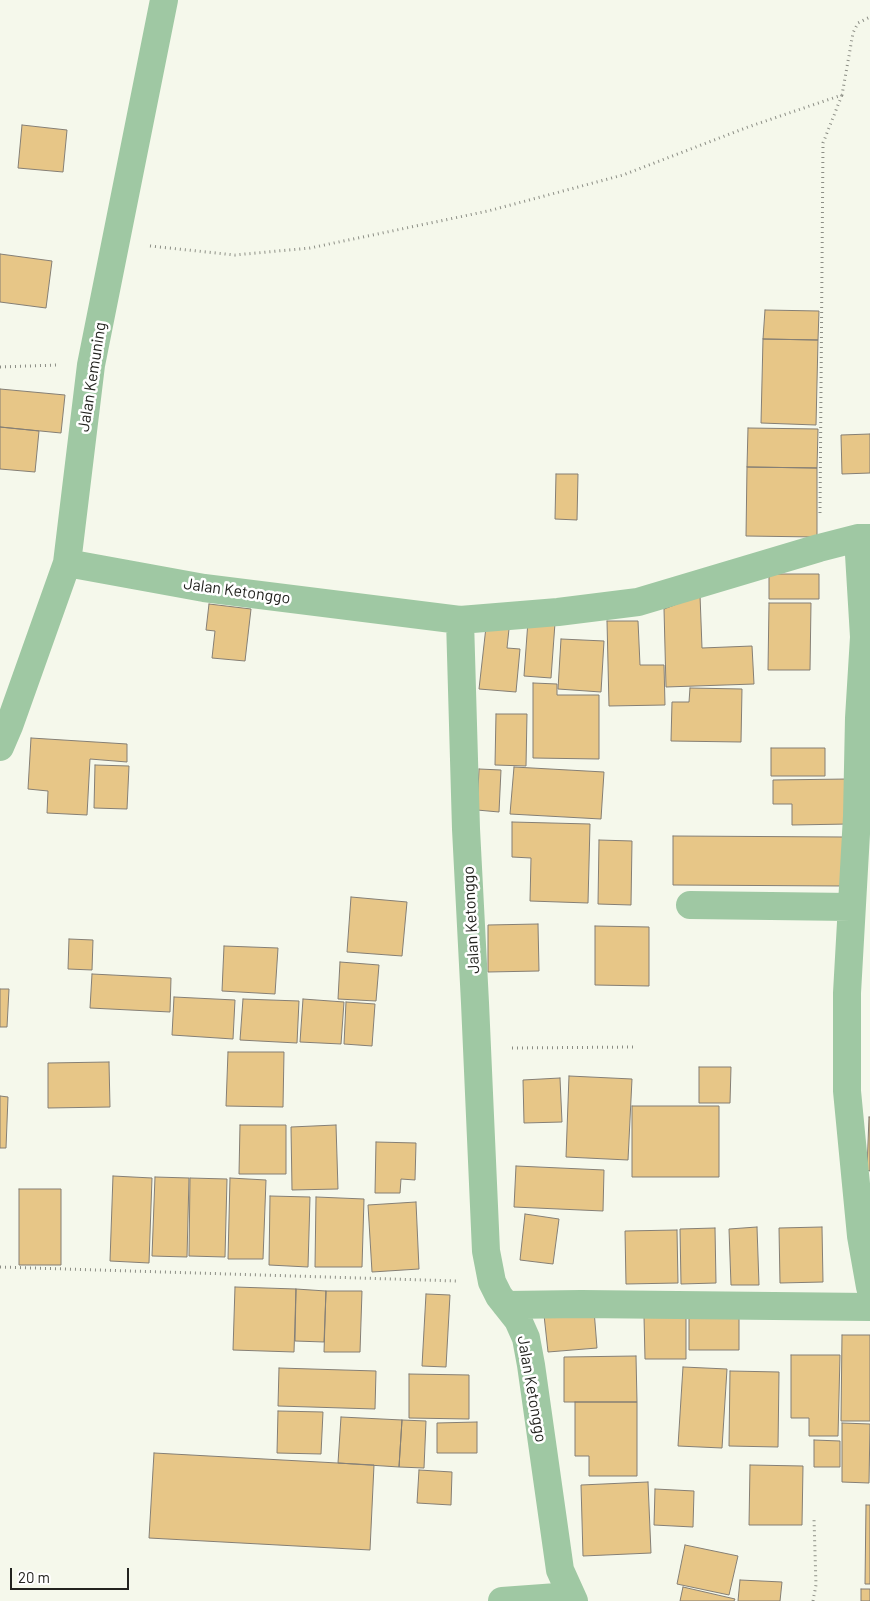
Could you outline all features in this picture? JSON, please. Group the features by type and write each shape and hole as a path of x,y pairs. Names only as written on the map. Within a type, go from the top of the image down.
{"street":[{"name":"Jalan Kemuning","path":"0,747 67,563 91,365 117,243 164,0"},
{"path":"460,620 558,612 638,602 819,548 864,538 864,636 859,718 857,816 847,993 847,1091 861,1236 870,1287"},
{"name":"Jalan Ketonggo","path":"67,563 204,588 460,620 466,829 486,1251 492,1282 499,1296 518,1320 526,1338 557,1556 560,1570 573,1598"},
{"path":"690,905 851,907"},
{"path":"506,1305 870,1307"},
{"path":"502,1601 573,1598"}],"path":[{"path":"819,548 823,143 842,95 853,33 858,24 870,17"},
{"path":"117,243 236,255 320,246 488,211 623,175 748,127 842,95"},
{"path":"0,367 91,365"},
{"path":"477,1049 635,1047"},
{"path":"0,1267 492,1282"},
{"path":"814,1519 816,1585 814,1601"}],"building":[{"path":"22,125 67,130 63,172 18,168"},
{"path":"0,254 52,261 46,308 0,302"},
{"path":"765,310 819,311 818,340 763,339"},
{"path":"763,339 818,340 816,425 761,423"},
{"path":"0,389 65,395 61,433 0,427"},
{"path":"0,427 39,431 35,472 0,469"},
{"path":"748,428 818,429 817,468 747,467"},
{"path":"870,434 870,473 842,474 841,435"},
{"path":"747,467 817,468 817,537 746,536"},
{"path":"556,474 578,474 577,520 555,519"},
{"path":"769,574 819,574 819,599 769,599"},
{"path":"700,595 702,648 752,646 754,684 666,687 664,609"},
{"path":"769,603 811,603 810,670 768,670"},
{"path":"209,604 251,609 245,661 212,658 215,631 206,630"},
{"path":"528,621 555,623 551,678 524,676"},
{"path":"607,621 638,621 640,665 664,665 665,705 609,706"},
{"path":"486,627 509,629 507,648 520,649 516,692 479,689"},
{"path":"561,639 604,641 601,692 558,689"},
{"path":"533,683 557,684 557,695 599,695 599,759 533,758"},
{"path":"690,688 742,689 741,742 671,741 672,702 689,702"},
{"path":"496,714 527,714 526,766 495,765"},
{"path":"31,738 127,744 127,762 90,759 87,815 47,813 48,791 28,789"},
{"path":"771,748 825,748 825,776 771,776"},
{"path":"95,765 129,766 127,809 94,808"},
{"path":"514,767 604,772 601,819 510,814"},
{"path":"479,769 501,770 499,812 477,810"},
{"path":"848,779 849,824 792,825 792,804 773,804 773,780"},
{"path":"512,822 590,824 588,903 530,901 531,858 512,857"},
{"path":"673,836 843,837 843,886 673,885"},
{"path":"599,840 632,841 631,905 598,904"},
{"path":"351,897 407,902 402,956 347,952"},
{"path":"538,924 539,971 488,972 488,925"},
{"path":"595,926 649,927 649,986 595,985"},
{"path":"69,939 93,940 92,970 68,969"},
{"path":"224,946 278,948 275,994 222,991"},
{"path":"340,962 379,965 376,1001 338,999"},
{"path":"92,974 171,978 170,1012 90,1008"},
{"path":"0,989 9,989 7,1027 0,1027"},
{"path":"174,997 235,1000 233,1039 172,1035"},
{"path":"243,999 299,1001 297,1043 240,1040"},
{"path":"303,999 344,1002 341,1044 300,1042"},
{"path":"346,1002 375,1004 372,1046 344,1044"},
{"path":"228,1052 284,1052 283,1107 226,1106"},
{"path":"109,1062 110,1107 48,1108 48,1063"},
{"path":"699,1067 731,1067 730,1103 699,1103"},
{"path":"569,1076 632,1079 628,1160 566,1157"},
{"path":"560,1078 562,1122 524,1123 523,1080"},
{"path":"0,1096 8,1097 6,1148 0,1148"},
{"path":"632,1106 719,1106 719,1177 632,1177"},
{"path":"870,1117 870,1171 867,1170"},
{"path":"240,1125 286,1125 286,1174 239,1174"},
{"path":"336,1125 338,1189 292,1190 291,1127"},
{"path":"376,1142 416,1143 415,1180 401,1179 400,1193 375,1193"},
{"path":"516,1166 604,1170 603,1211 514,1207"},
{"path":"113,1176 152,1178 149,1263 110,1261"},
{"path":"155,1177 189,1178 187,1257 152,1256"},
{"path":"190,1178 227,1179 225,1257 189,1256"},
{"path":"230,1178 266,1180 263,1259 228,1259"},
{"path":"19,1189 61,1189 61,1265 19,1265"},
{"path":"270,1196 310,1197 308,1267 269,1265"},
{"path":"316,1197 364,1199 362,1267 315,1267"},
{"path":"416,1202 419,1269 372,1272 368,1205"},
{"path":"525,1214 559,1219 553,1264 520,1260"},
{"path":"757,1227 759,1285 731,1285 729,1229"},
{"path":"822,1227 823,1282 780,1283 779,1228"},
{"path":"715,1228 716,1283 681,1284 680,1229"},
{"path":"677,1230 678,1283 626,1284 625,1231"},
{"path":"235,1287 296,1289 294,1352 233,1350"},
{"path":"296,1289 326,1291 324,1342 295,1341"},
{"path":"326,1291 362,1291 360,1352 324,1352"},
{"path":"426,1294 450,1295 446,1367 422,1366"},
{"path":"594,1310 597,1348 548,1352 544,1315"},
{"path":"689,1314 739,1314 739,1350 689,1350"},
{"path":"686,1316 686,1359 645,1359 644,1317"},
{"path":"842,1335 870,1335 870,1421 841,1421"},
{"path":"791,1355 840,1355 838,1436 809,1436 809,1418 791,1418"},
{"path":"636,1356 637,1402 564,1402 564,1357"},
{"path":"683,1367 727,1369 722,1448 678,1446"},
{"path":"279,1368 376,1371 375,1409 278,1406"},
{"path":"730,1371 779,1372 778,1447 729,1446"},
{"path":"409,1374 469,1375 469,1419 409,1418"},
{"path":"575,1402 637,1402 637,1476 589,1476 589,1456 575,1456"},
{"path":"278,1411 323,1412 321,1454 277,1453"},
{"path":"341,1417 402,1420 399,1467 338,1463"},
{"path":"402,1420 426,1421 424,1468 399,1467"},
{"path":"477,1422 477,1453 437,1453 437,1423"},
{"path":"842,1423 870,1424 869,1483 842,1482"},
{"path":"814,1440 840,1441 840,1467 814,1467"},
{"path":"154,1453 374,1465 370,1550 149,1538"},
{"path":"750,1465 803,1466 802,1525 749,1525"},
{"path":"419,1470 452,1472 451,1505 417,1503"},
{"path":"648,1482 651,1553 583,1556 581,1485"},
{"path":"655,1489 694,1491 693,1527 654,1525"},
{"path":"866,1505 870,1505 870,1584 865,1584"},
{"path":"685,1545 738,1556 729,1595 677,1584"},
{"path":"740,1580 782,1582 780,1601 738,1601"},
{"path":"683,1587 735,1599 734,1601 680,1601"},
{"path":"861,1589 870,1589 870,1601 861,1601"}]}
